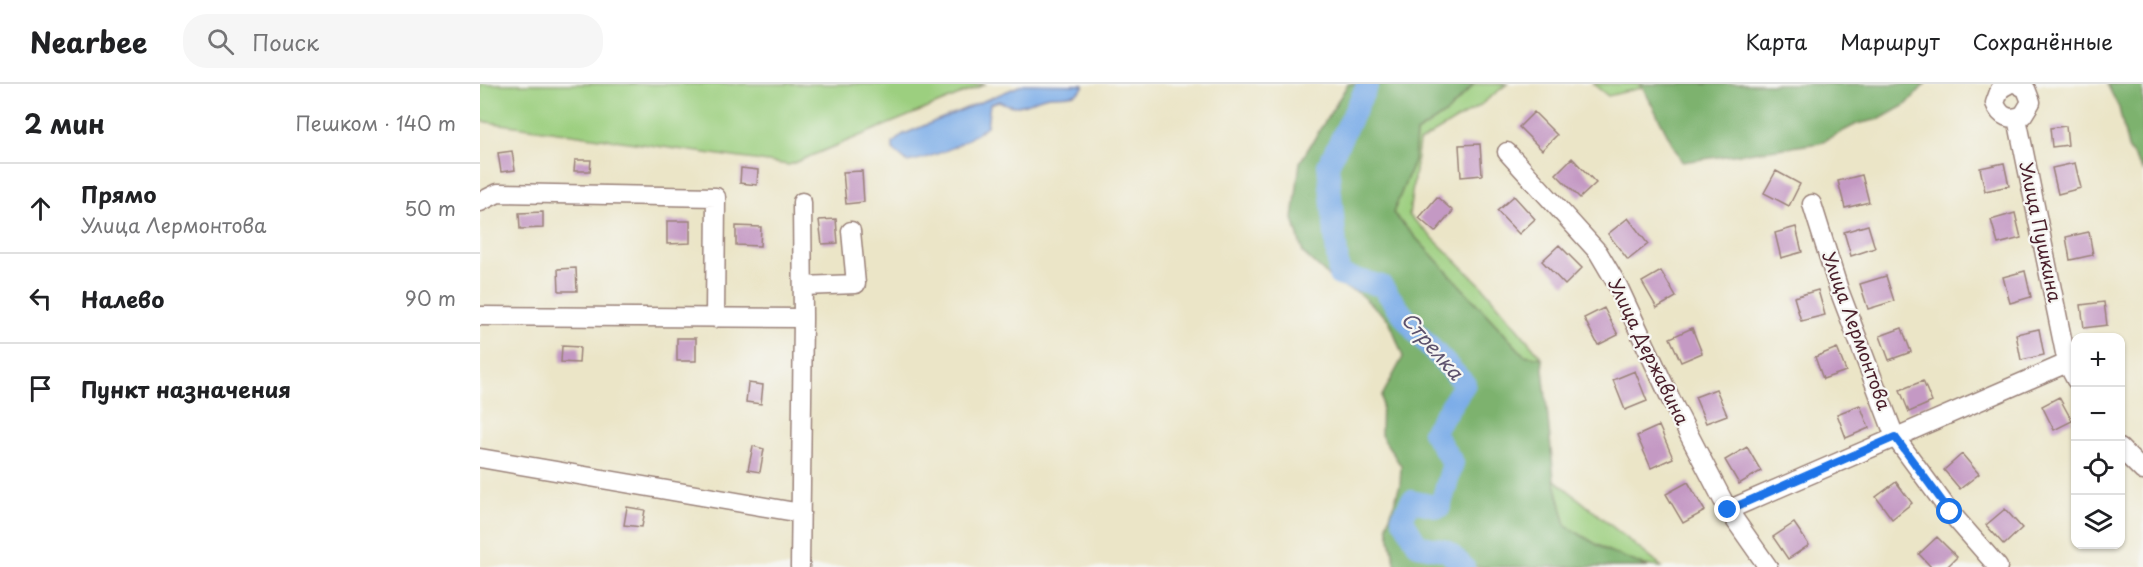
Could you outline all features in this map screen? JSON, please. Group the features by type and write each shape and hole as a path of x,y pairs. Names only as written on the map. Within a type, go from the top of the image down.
{"street":[{"path":"2009,84 2000,89 1995,103 2003,115 2017,118 2024,115 2031,102 2026,89 2017,84"},
{"name":"Улица Пушкина","path":"2017,118 2067,363 2071,371"},
{"name":"Улица Державина","path":"1507,152 1598,252 1618,286 1673,404 1728,510 1768,567"},
{"path":"480,202 498,193 716,196 715,318"},
{"path":"800,567 802,202"},
{"name":"Улица Лермонтова","path":"1812,204 1839,290 1895,437 1950,512 1998,567"},
{"path":"803,286 856,284 851,231"},
{"path":"480,316 803,318"},
{"path":"1728,510 2067,363"},
{"path":"2125,452 2143,471"},
{"path":"480,458 801,513"}],"green space":[{"path":"480,84 986,84 789,165 480,121"},
{"path":"1348,84 1474,84 1448,112 1416,133 1414,161 1393,213 1524,355 1542,358 1554,479 1566,526 1606,550 1648,567 1396,567 1387,525 1400,485 1401,466 1381,435 1382,396 1403,357 1389,320 1357,292 1338,285 1303,253 1293,219 1300,162"},
{"path":"1474,84 1507,84 1478,107 1419,142 1409,215 1482,286 1542,358 1524,355 1393,213 1414,161 1416,133 1448,112"},
{"path":"1593,84 1641,84 1641,88 1608,96"},
{"path":"1641,84 1925,84 1907,104 1880,119 1857,124 1820,143 1682,162"},
{"path":"2107,84 2143,84 2143,171 2128,148 2119,108"},
{"path":"1554,479 1662,567 1625,559 1566,526"}],"water":[{"path":"1024,84 1084,85 1081,90 1072,95 1050,96 1017,106 999,101 990,104 987,126 969,139 928,157 907,162 893,150 893,143 902,135"}],"building":[{"path":"1534,112 1557,135 1542,150 1519,127"},
{"path":"2066,126 2068,145 2052,147 2050,128"},
{"path":"1480,144 1482,175 1461,177 1459,145"},
{"path":"512,151 515,170 501,172 498,153"},
{"path":"1572,158 1596,183 1580,198 1556,174"},
{"path":"575,160 591,160 590,171 574,171"},
{"path":"2004,163 2009,186 1985,191 1980,168"},
{"path":"2075,163 2081,188 2058,194 2052,168"},
{"path":"741,168 758,170 757,185 740,183"},
{"path":"862,171 864,202 846,204 843,172"},
{"path":"1776,171 1800,184 1789,206 1764,193"},
{"path":"1862,175 1869,202 1845,208 1838,181"},
{"path":"1514,196 1535,219 1519,234 1497,211"},
{"path":"1437,197 1453,211 1435,232 1419,218"},
{"path":"543,212 543,228 520,229 519,213"},
{"path":"2015,213 2021,238 1998,244 1991,220"},
{"path":"1628,218 1648,244 1628,260 1608,234"},
{"path":"836,219 838,243 822,244 819,220"},
{"path":"667,221 690,221 690,243 667,244"},
{"path":"1868,225 1875,248 1851,256 1844,232"},
{"path":"736,226 761,227 760,246 736,245"},
{"path":"1796,227 1802,252 1781,258 1775,233"},
{"path":"2089,232 2093,255 2070,260 2066,237"},
{"path":"1559,245 1582,268 1565,285 1542,261"},
{"path":"576,268 577,291 559,291 558,269"},
{"path":"1661,271 1676,297 1657,308 1642,282"},
{"path":"2025,271 2031,297 2010,303 2003,277"},
{"path":"1886,276 1894,301 1868,309 1860,284"},
{"path":"1818,290 1825,315 1801,321 1794,297"},
{"path":"2104,302 2107,325 2084,328 2081,305"},
{"path":"1604,308 1618,335 1598,345 1584,318"},
{"path":"1692,328 1702,353 1681,362 1670,338"},
{"path":"1902,328 1911,352 1889,360 1880,336"},
{"path":"2039,329 2044,355 2021,360 2016,334"},
{"path":"677,338 696,338 696,361 677,361"},
{"path":"562,346 580,347 579,363 561,362"},
{"path":"1837,348 1846,371 1823,379 1815,357"},
{"path":"1635,371 1647,401 1625,410 1613,380"},
{"path":"1923,381 1932,402 1909,412 1900,390"},
{"path":"748,383 763,385 761,404 746,402"},
{"path":"1716,389 1727,415 1706,423 1695,397"},
{"path":"2059,397 2071,422 2054,430 2042,406"},
{"path":"1860,405 1869,428 1846,438 1837,414"},
{"path":"1659,426 1673,458 1651,468 1637,436"},
{"path":"753,446 764,449 760,472 748,470"},
{"path":"1747,447 1761,471 1739,484 1725,460"},
{"path":"1962,454 1979,474 1960,489 1944,470"},
{"path":"1688,482 1705,511 1683,523 1666,494"},
{"path":"1896,482 1912,503 1892,519 1876,497"},
{"path":"627,507 645,510 642,527 624,525"},
{"path":"2005,509 2022,528 2004,545 1986,525"},
{"path":"1794,523 1809,545 1788,559 1773,537"},
{"path":"1937,537 1957,557 1947,567 1931,567 1919,554"}],"waterway":[{"name":"Стрелка","path":"1368,84 1328,165 1339,275 1382,286 1415,331 1465,384 1433,432 1453,463 1440,507 1411,501 1402,518 1418,545 1447,551 1464,567"}],"route":[{"path":"1728,510 1895,437 1950,512"}]}
